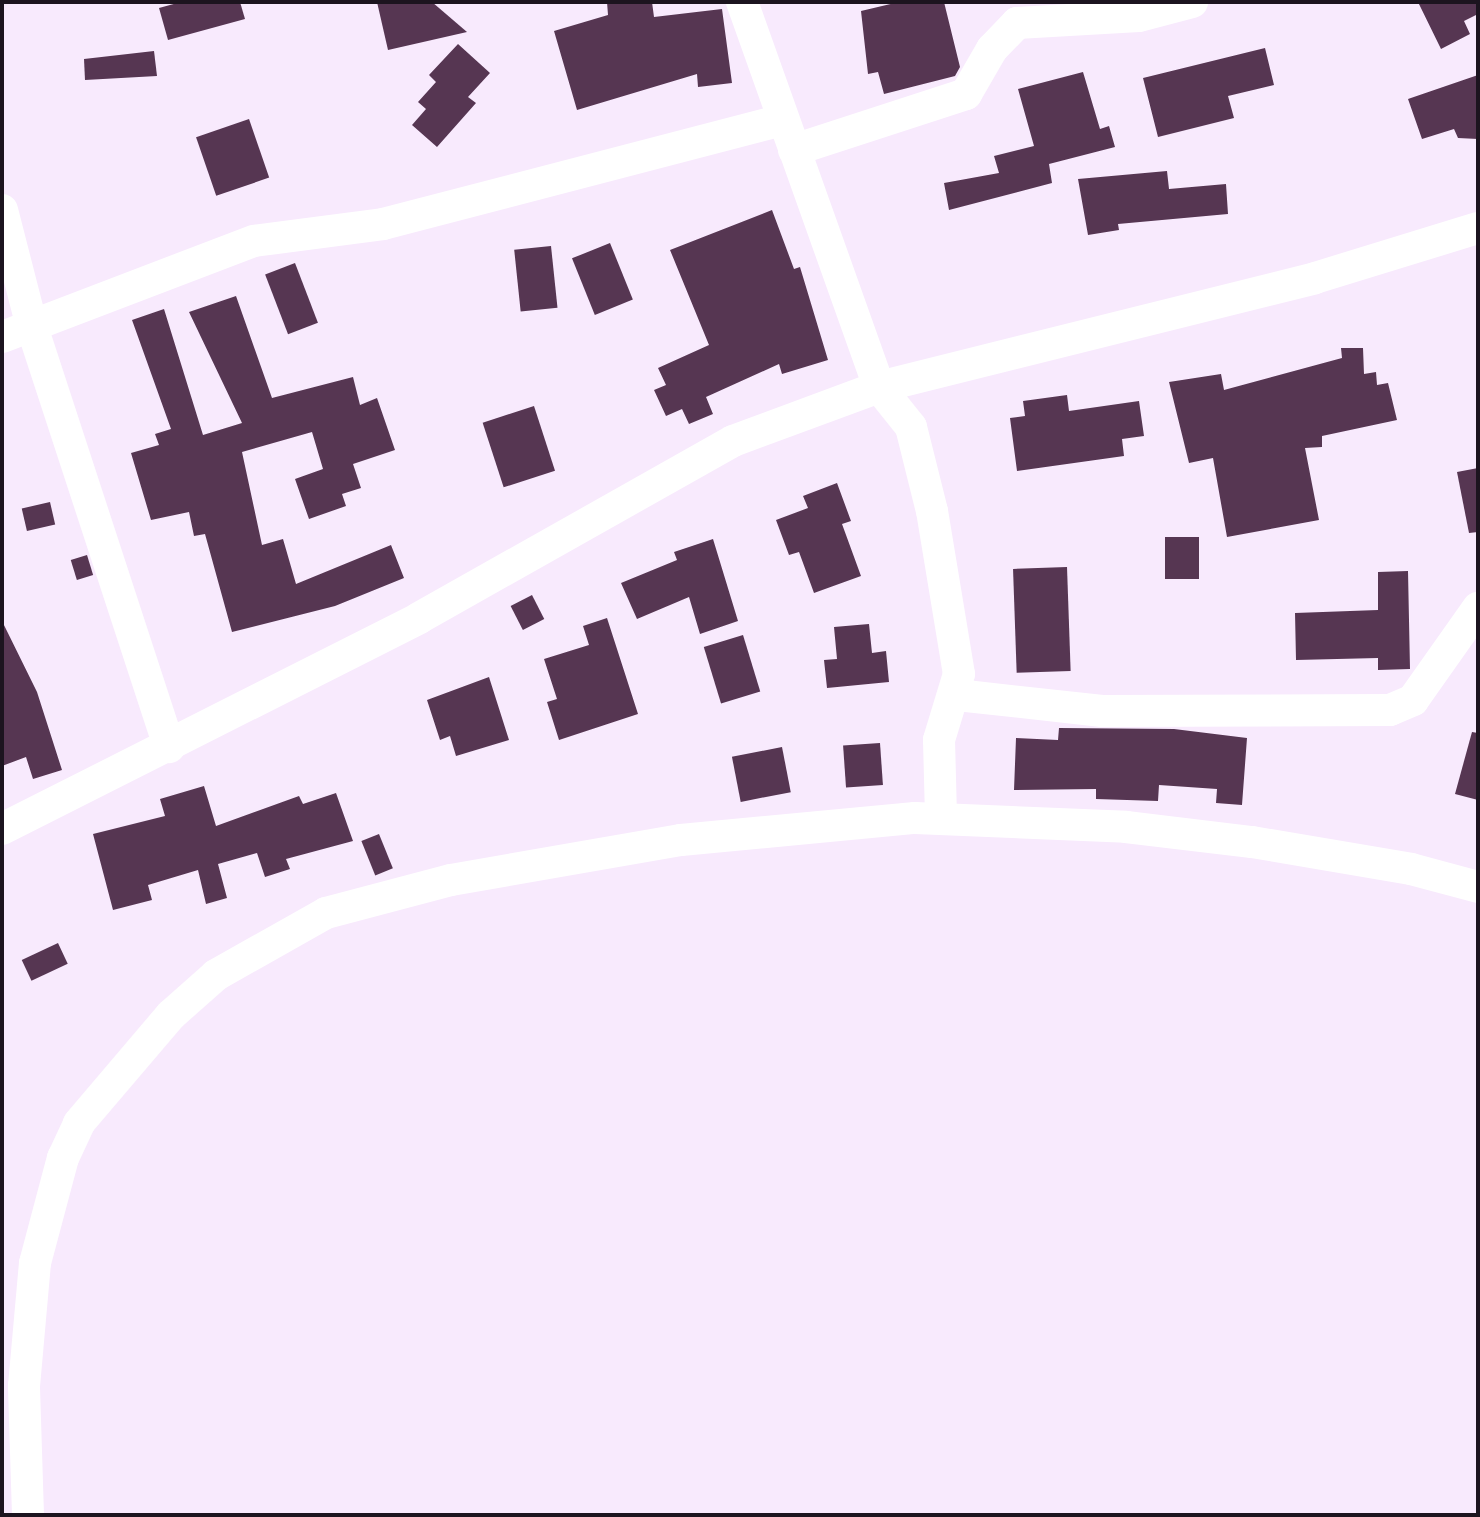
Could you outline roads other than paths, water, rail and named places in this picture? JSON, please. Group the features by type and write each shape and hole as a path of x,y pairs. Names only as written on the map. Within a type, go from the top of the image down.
{"street":[{"path":"742,2 879,387 906,416 920,465 954,641 957,695 939,740 941,817"},
{"path":"794,150 967,94 999,40 1027,19 1121,18 1192,2"},
{"path":"2,337 254,241 383,224 782,120"},
{"path":"2,210 32,327 169,747"},
{"path":"2,829 169,747 539,552 666,474 733,441 879,387 1315,278 1478,228"},
{"path":"957,695 1047,709 1390,710 1413,700 1478,608"},
{"path":"28,1515 24,1386 30,1306 62,1158 99,1097 171,1015 216,975 326,913 451,880 681,840 941,817 1126,827 1252,842 1411,869 1478,887"}]}
